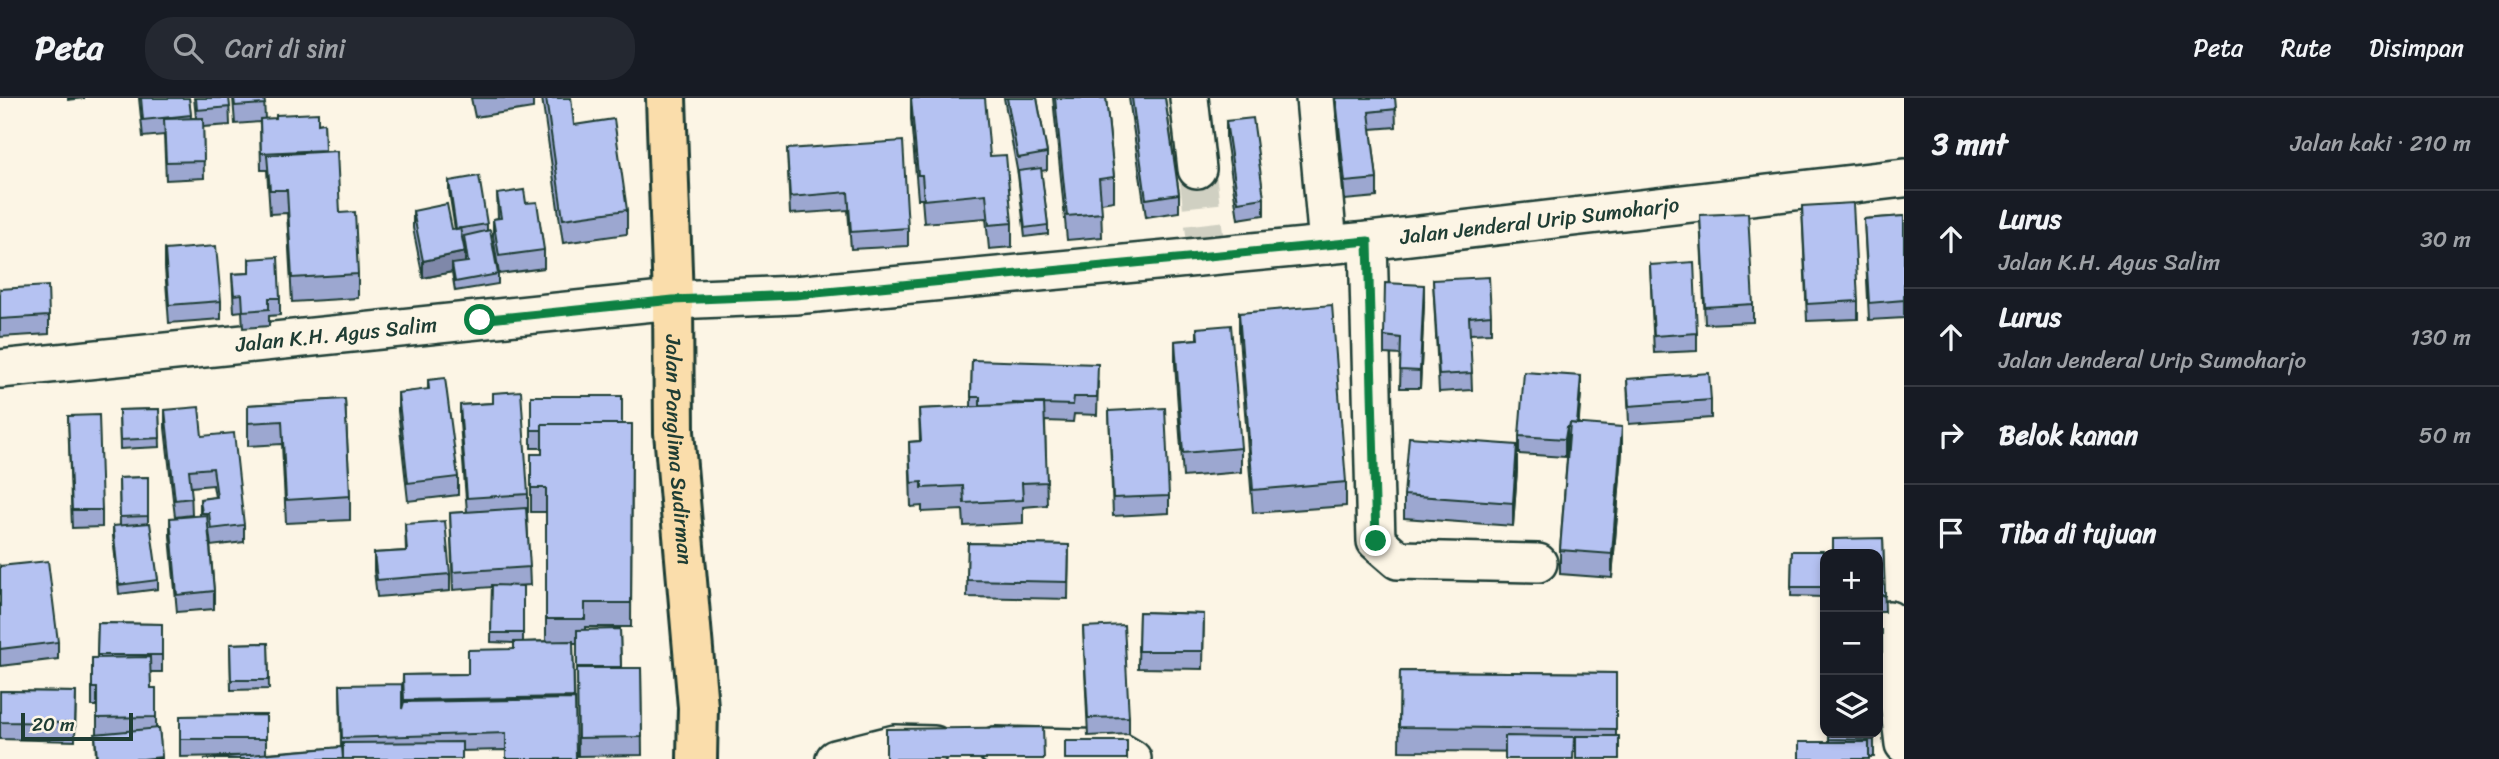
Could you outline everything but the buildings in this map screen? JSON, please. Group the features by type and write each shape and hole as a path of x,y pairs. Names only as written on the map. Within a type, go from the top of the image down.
{"highway":[{"name":"Jalan Panglima Sudirman","path":"666,98 673,300 674,432 698,707 697,759"}],"street":[{"path":"1189,98 1197,169"},
{"path":"1315,98 1328,245"},
{"name":"Jalan Jenderal Urip Sumoharjo","path":"673,300 795,295 1328,245 1904,178"},
{"path":"1368,241 1376,541 1398,560 1538,563"},
{"name":"Jalan K.H. Agus Salim","path":"0,369 673,300"},
{"path":"1889,620 1904,744"},
{"path":"835,759 895,744 1115,749 1132,759"}],"tunnel":[{"path":"1197,169 1207,256"}],"route":[{"path":"480,320 673,300 795,295 1368,241 1376,541"}]}
